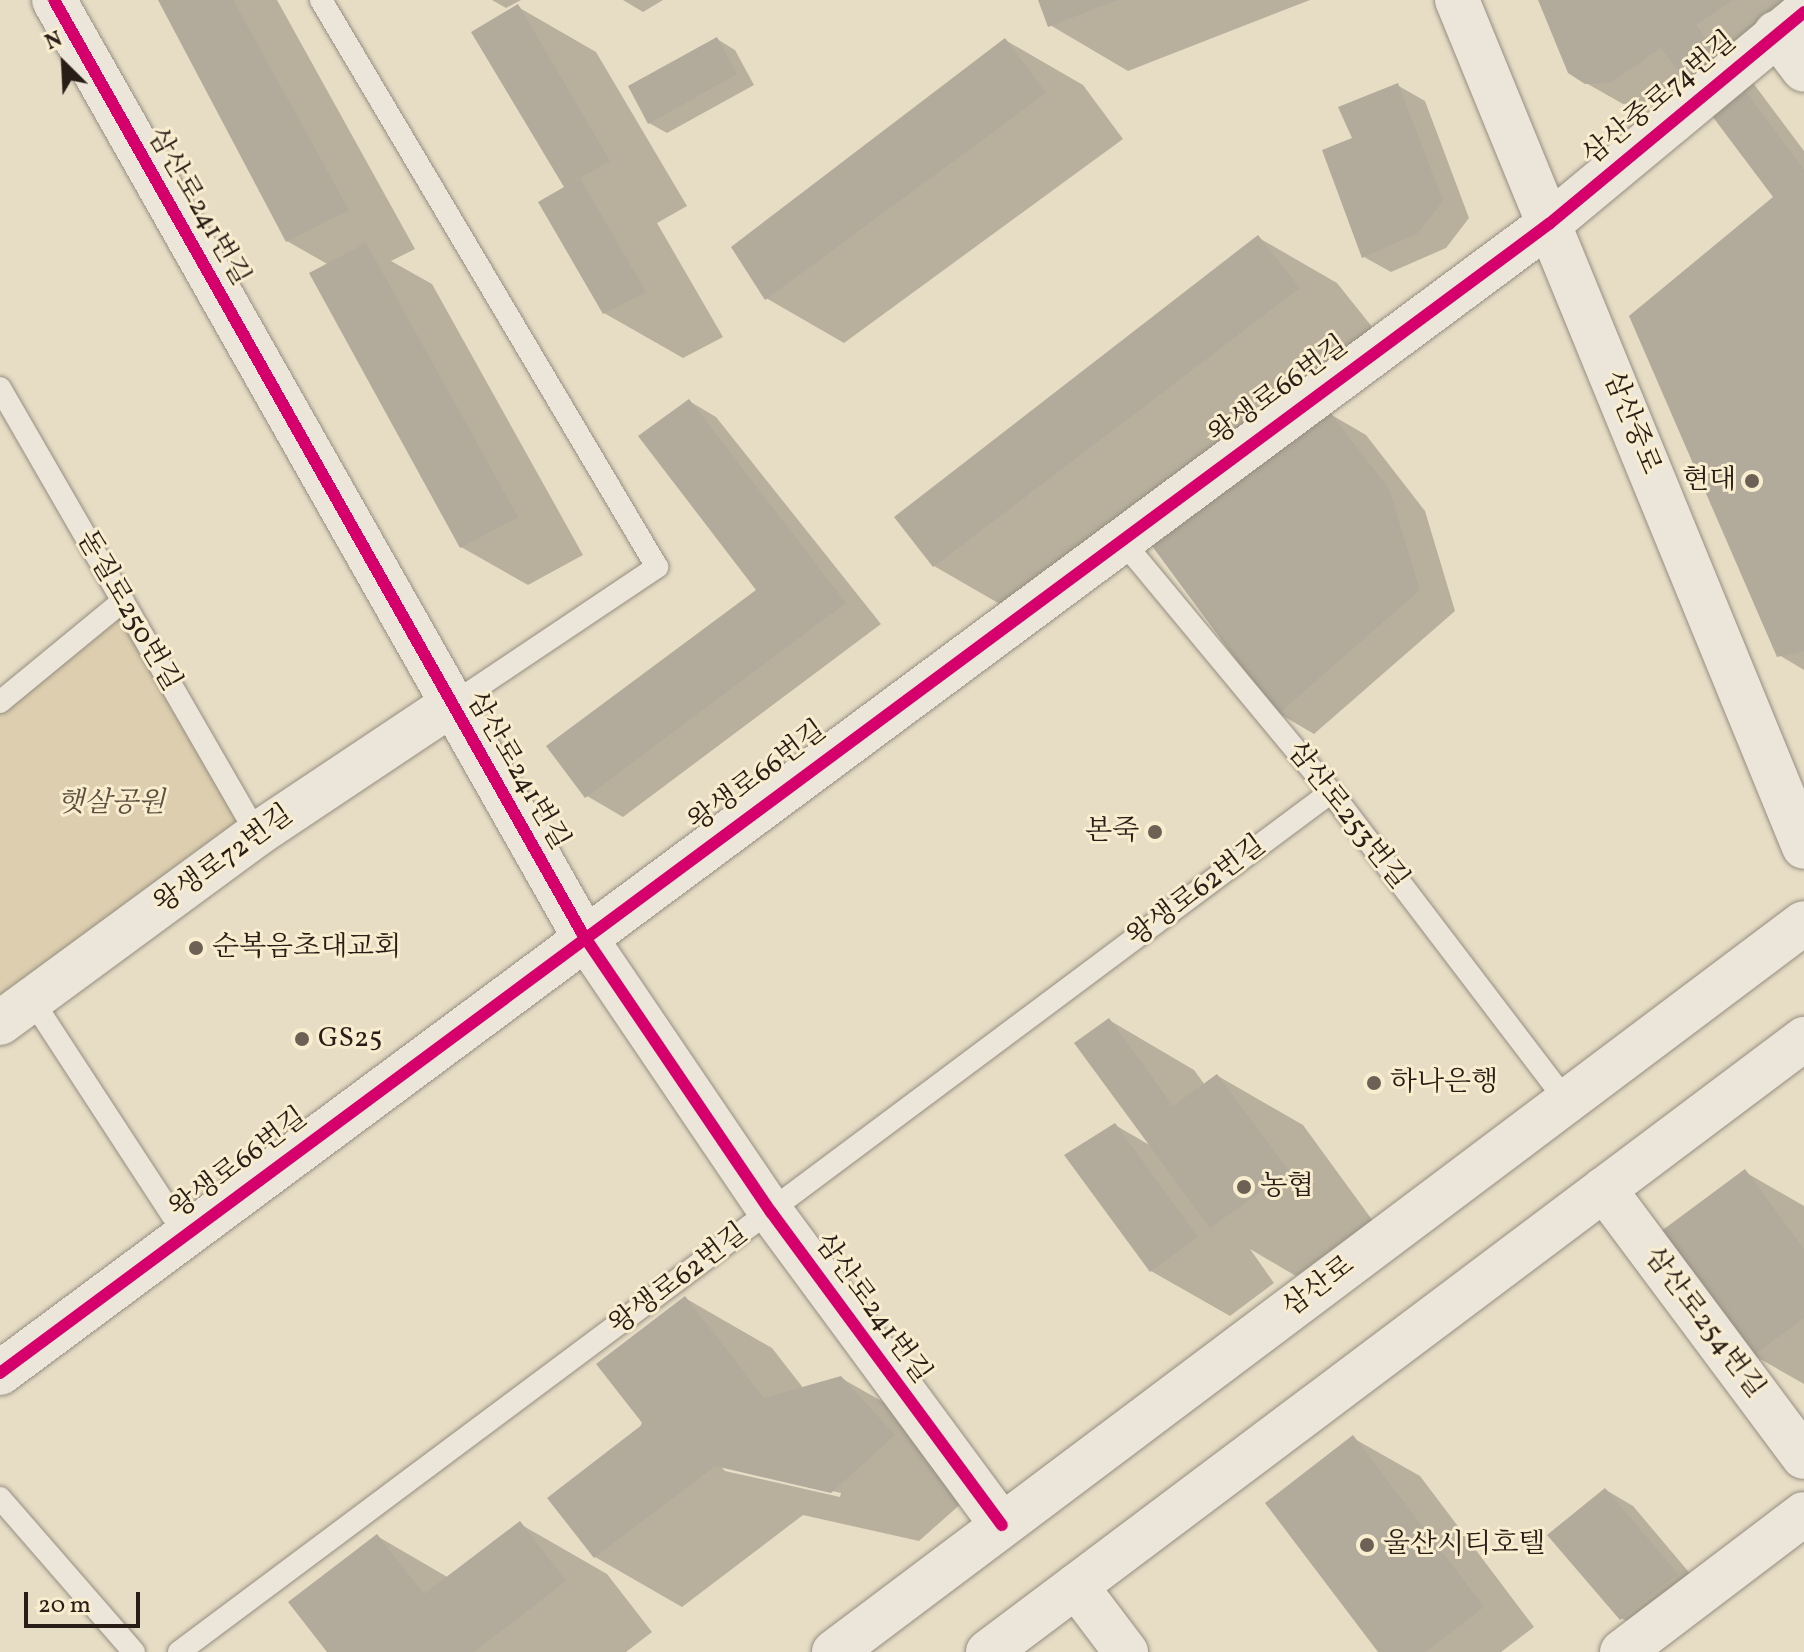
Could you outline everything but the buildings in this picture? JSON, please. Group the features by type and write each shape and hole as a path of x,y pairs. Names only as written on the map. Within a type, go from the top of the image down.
{"street":[{"name":"삼산로241번길","path":"54,0 584,937 771,1212 1002,1525"},
{"name":"삼산중로","path":"1457,0 1804,847"},
{"name":"삼산중로74번길","path":"1549,224 1790,23"},
{"path":"1790,23 1804,70"},
{"name":"왕생로66번길","path":"0,1373 1119,537 1549,224"},
{"name":"왕생로72번길","path":"16,1011 257,834 452,704"},
{"name":"삼산로","path":"834,1652 1804,923"},
{"path":"988,1652 1804,1039"},
{"name":"삼산로254번길","path":"1604,1189 1804,1457"},
{"path":"1622,1652 1804,1514"},
{"path":"1076,1586 1126,1652"}],"lane":[{"path":"321,0 657,567 452,704"},
{"name":"돋질로250번길","path":"0,388 257,834"},
{"name":"삼산로253번길","path":"1119,537 1331,792 1566,1101"},
{"path":"0,702 123,601"},
{"name":"왕생로62번길","path":"179,1652 1331,792"},
{"path":"16,1011 185,1235"},
{"path":"0,1498 134,1652"}],"green space":[{"name":"햇살공원","path":"123,601 257,834 0,1022 0,702"}],"cycle path":[{"path":"54,0 582,933 771,1212 1002,1525"},
{"path":"0,1373 1549,224 1804,12"}],"place":[{"name":"현대","path":"1752,481"},
{"name":"본죽","path":"1155,832"},
{"name":"순복음초대교회","path":"196,948"},
{"name":"GS25","path":"302,1039"},
{"name":"하나은행","path":"1374,1083"},
{"name":"농협","path":"1244,1187"},
{"name":"울산시티호텔","path":"1367,1545"}]}
